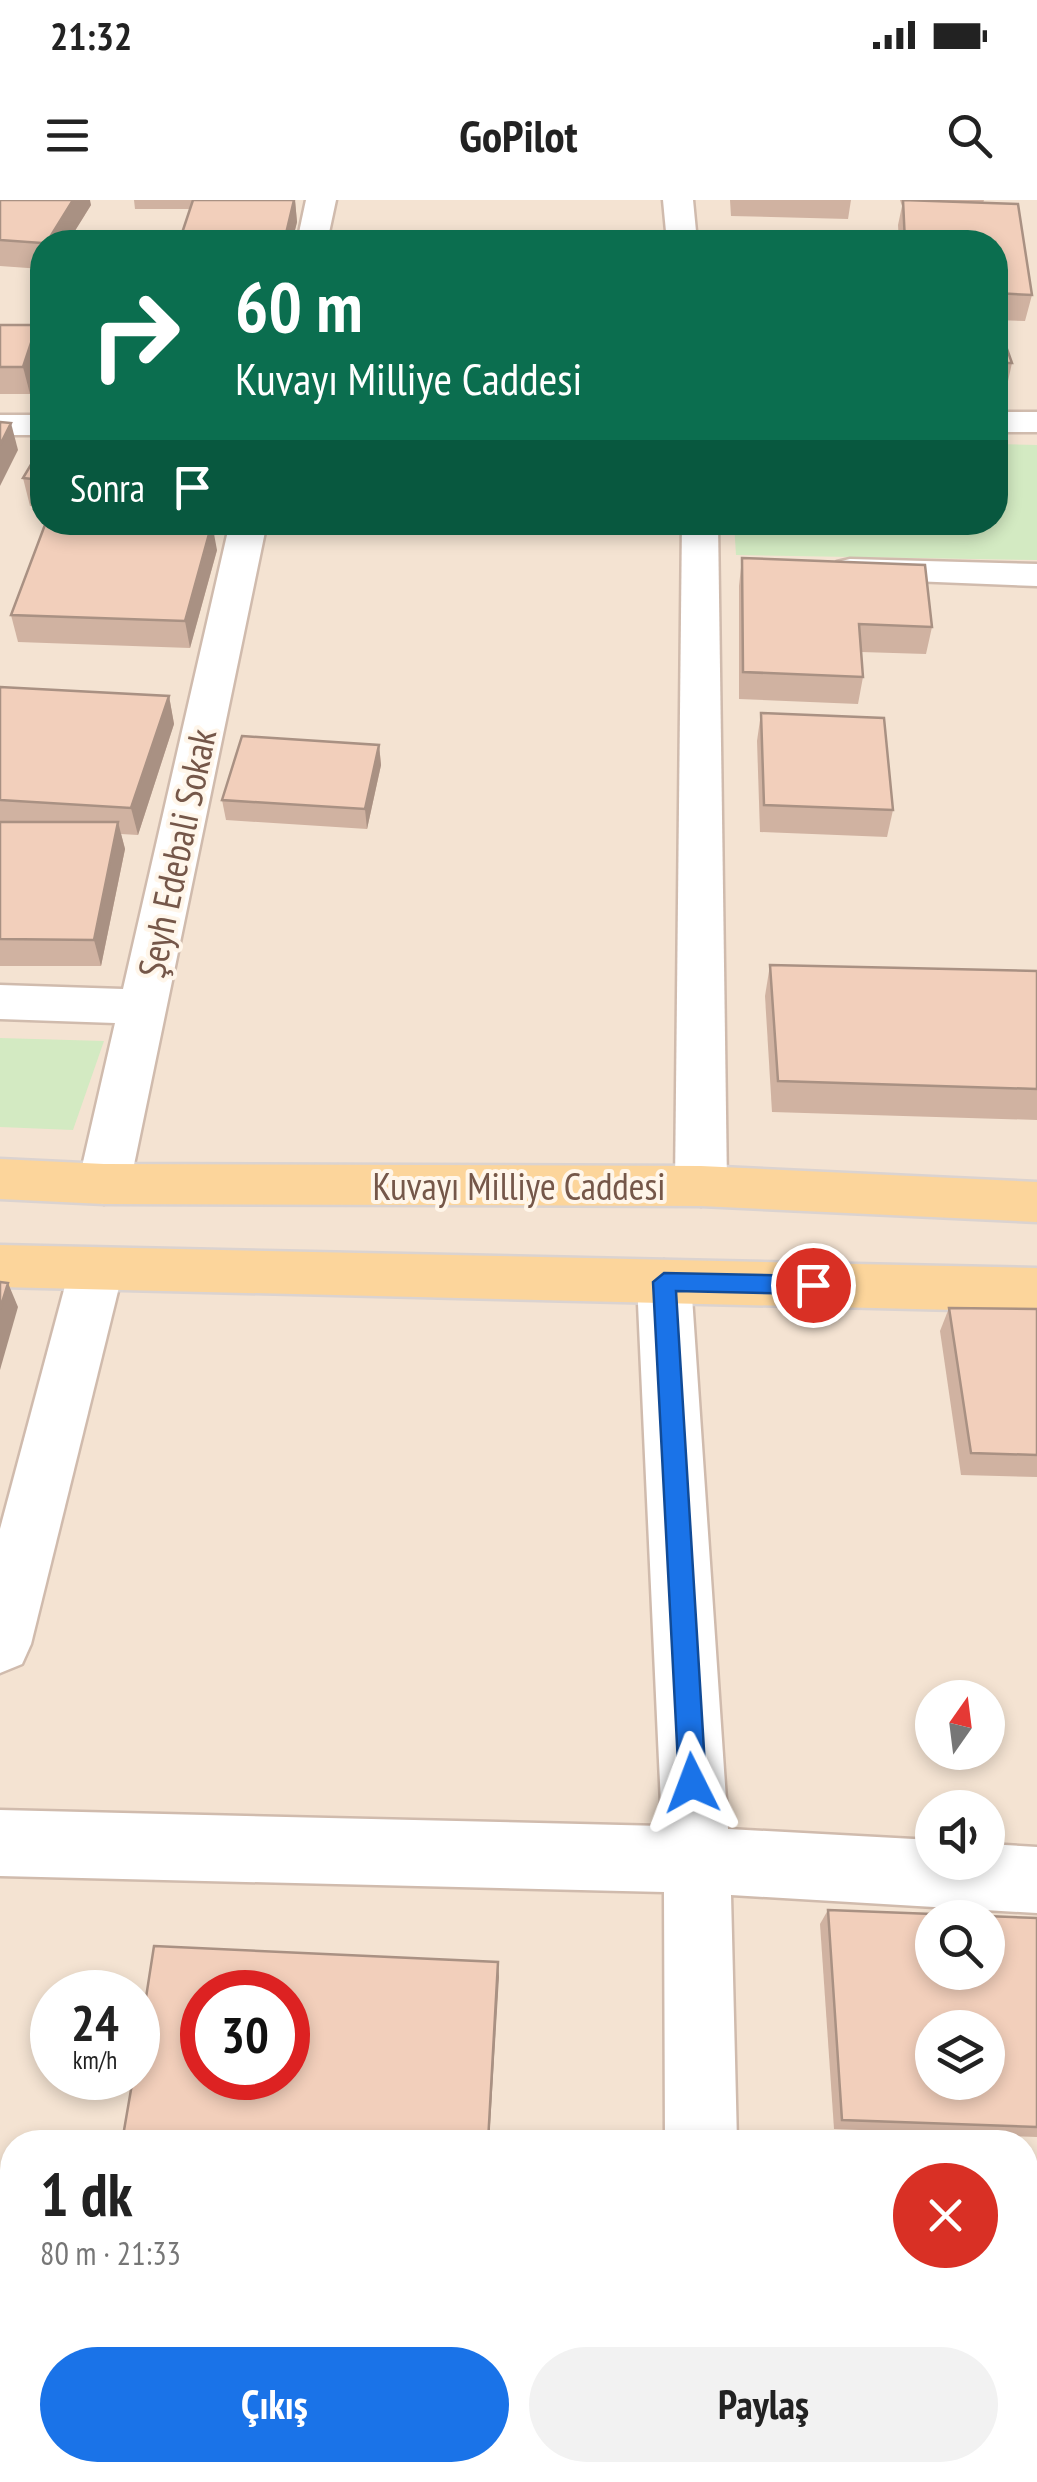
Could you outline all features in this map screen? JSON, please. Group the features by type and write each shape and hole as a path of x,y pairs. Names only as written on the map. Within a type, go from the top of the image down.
{"main road":[{"name":"Kuvayı Milliye Caddesi","path":"0,1179 104,1184 700,1186 1037,1202"},
{"path":"0,1266 1037,1290"}],"street":[{"path":"315,230 321,200"},
{"path":"678,200 681,230"},
{"path":"1008,422 1037,422"},
{"path":"0,425 30,425"},
{"name":"Şeyh Edebali Sokak","path":"104,1184 245,535"},
{"path":"700,1186 721,567 706,535"},
{"path":"820,570 1037,575"},
{"path":"0,1002 142,1007"},
{"path":"0,1644 96,1271"},
{"path":"664,1282 697,1860 700,2130"},
{"path":"0,1843 697,1860 1037,1880"}],"shaded area":[{"path":"0,200 1037,200 1037,2130 0,2130"}],"green space":[{"path":"1008,444 1037,445 1037,560 736,555 735,535 1008,535"},
{"path":"0,1038 104,1041 73,1130 0,1127"}],"building":[{"path":"0,200 73,200 54,230 30,230 30,242 0,240"},
{"path":"193,200 294,200 287,230 183,230"},
{"path":"903,200 1018,204 1032,295 1008,294 1008,230 904,230"},
{"path":"0,325 30,325 30,346 23,367 0,367"},
{"path":"0,422 11,423 0,445"},
{"path":"41,535 209,535 185,621 11,615"},
{"path":"742,558 925,565 932,627 859,624 863,677 743,672"},
{"path":"0,687 169,696 131,808 0,800"},
{"path":"761,713 884,718 893,810 764,805"},
{"path":"242,736 379,745 365,809 222,800"},
{"path":"0,822 118,822 94,940 0,939"},
{"path":"770,965 1037,971 1037,1089 778,1081"},
{"path":"0,1282 8,1283 0,1309"},
{"path":"949,1308 1037,1309 1037,1455 971,1453"},
{"path":"828,1910 915,1913 915,1990 1005,1990 1005,1917 1037,1918 1037,2127 842,2120"},
{"path":"154,1946 498,1962 489,2130 124,2130 129,2100 160,2100 160,1970 150,1970"}],"route":[{"path":"692,1783 664,1282 813,1285"}]}
